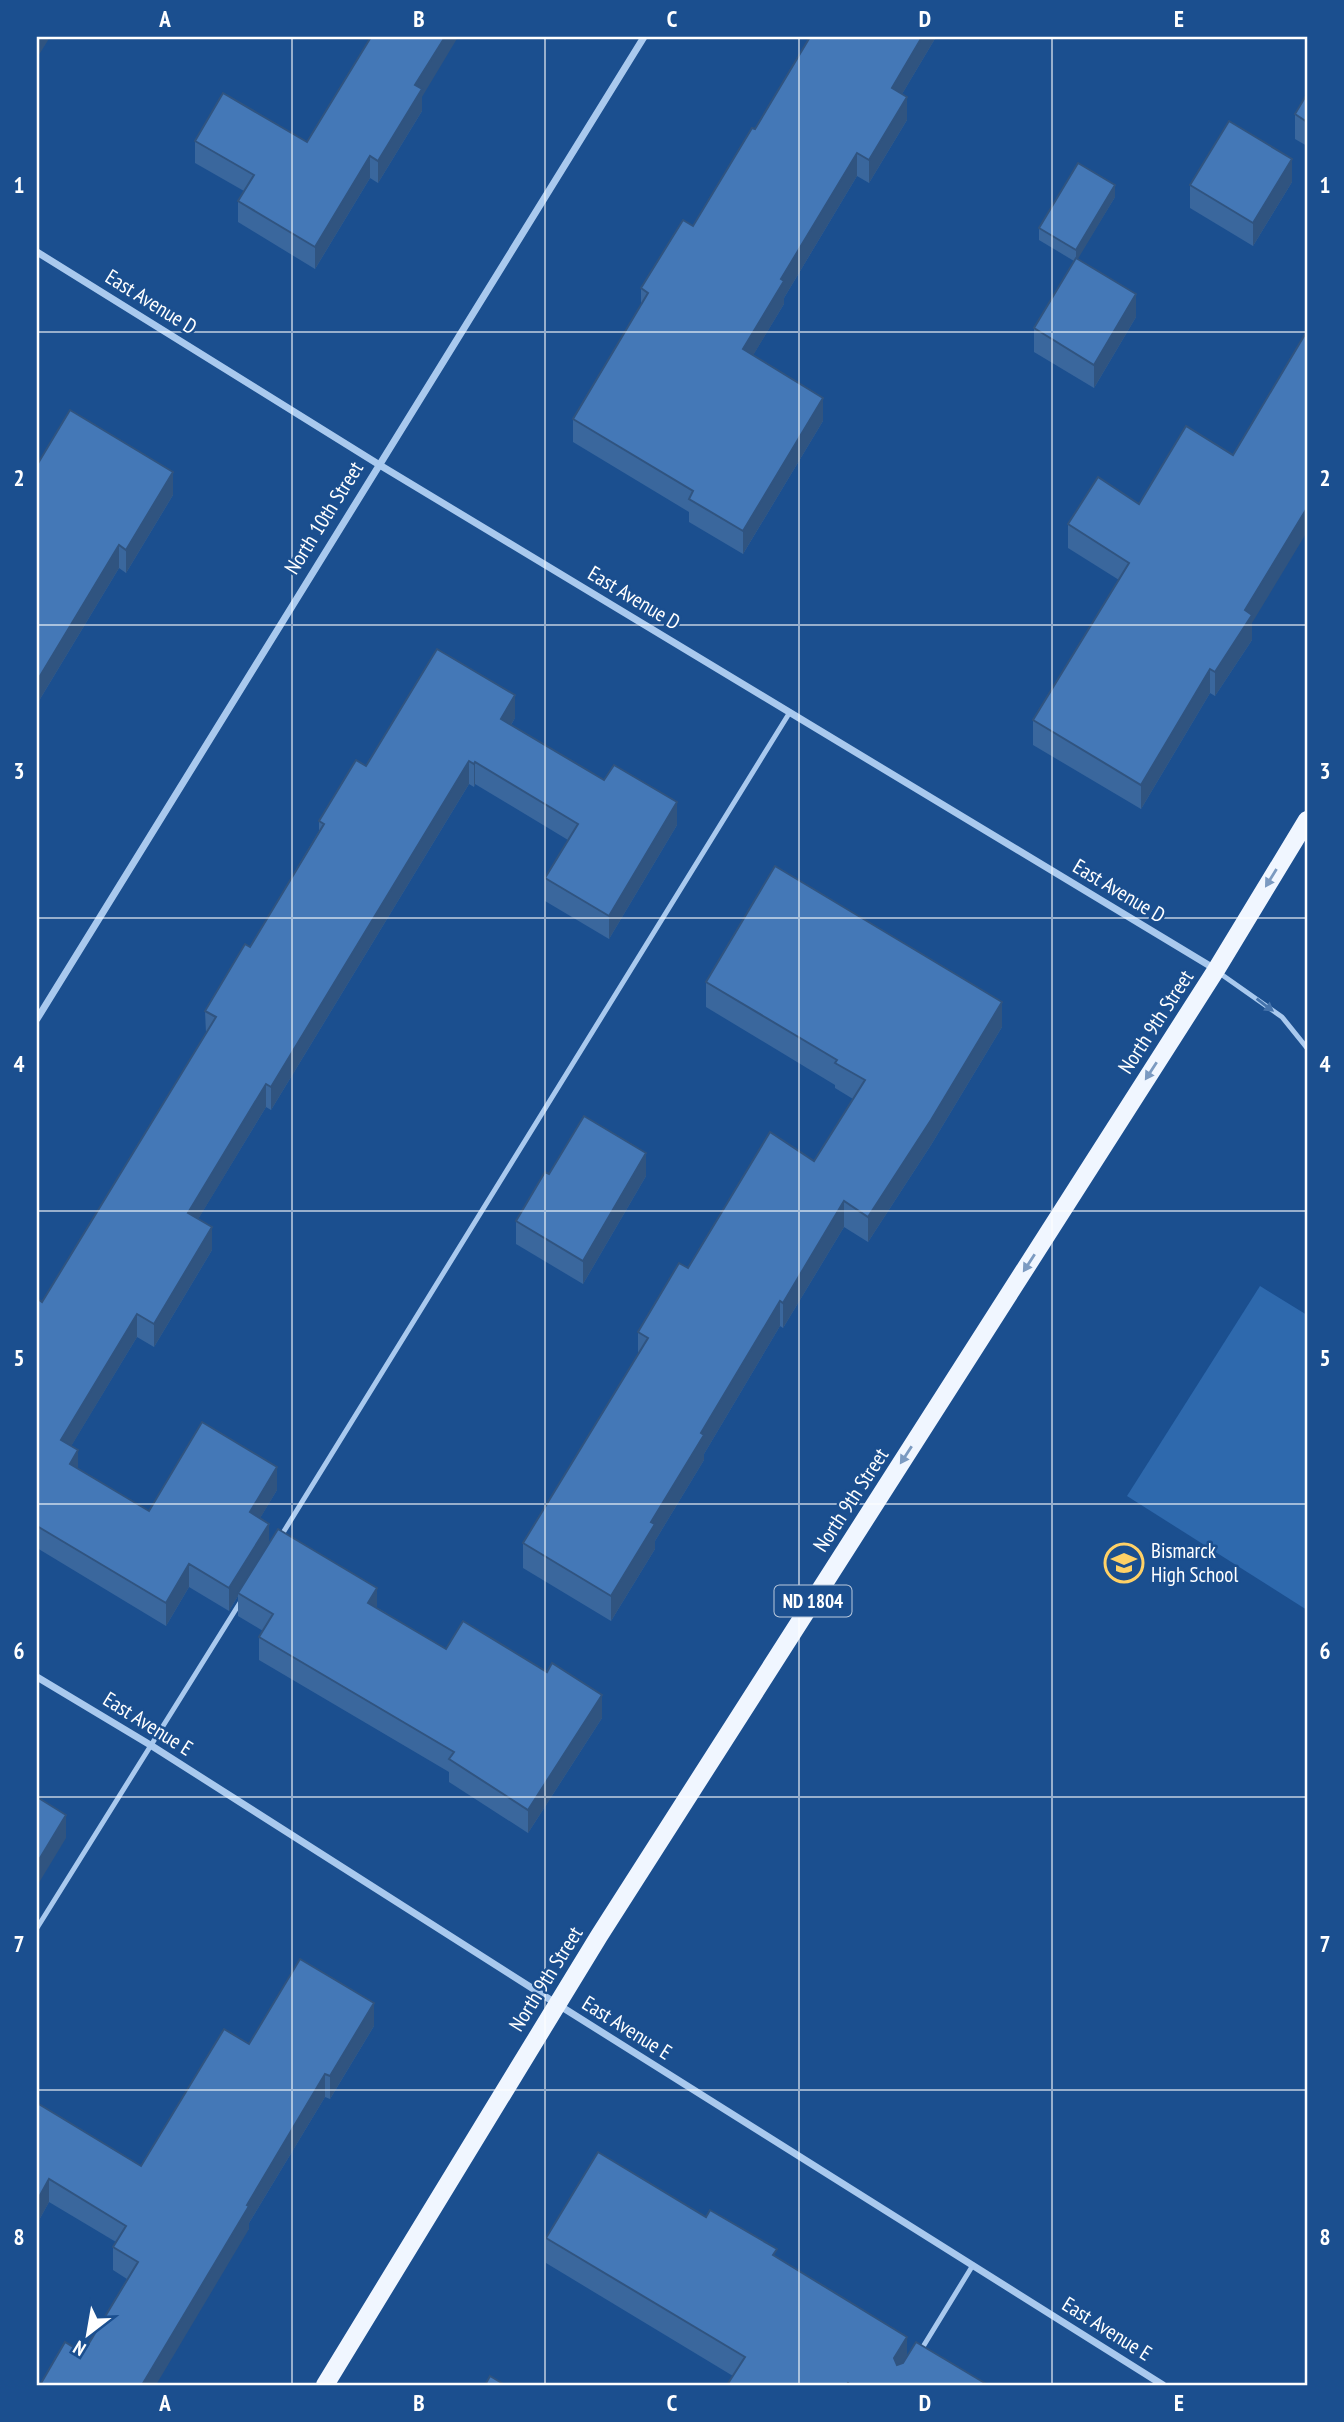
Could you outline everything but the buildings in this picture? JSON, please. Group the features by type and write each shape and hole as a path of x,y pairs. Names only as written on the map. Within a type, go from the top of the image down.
{"main road":[{"name":"North 9th Street","path":"325,2385 557,2004 1216,970 1307,820"}],"street":[{"name":"North 10th Street","path":"37,1019 644,37"},
{"name":"East Avenue D","path":"37,252 378,464 1216,970"},
{"name":"East Avenue E","path":"37,1676 1163,2385"}],"lane":[{"path":"277,1544 790,712"},
{"path":"1216,970 1282,1017 1307,1048"},
{"path":"37,1928 247,1591"},
{"path":"919,2353 973,2265"}],"shaded area":[{"path":"1260,1286 1307,1315 1307,1610 1127,1496"}],"place":[{"name":"Bismarck High School","path":"1124,1563"}]}
